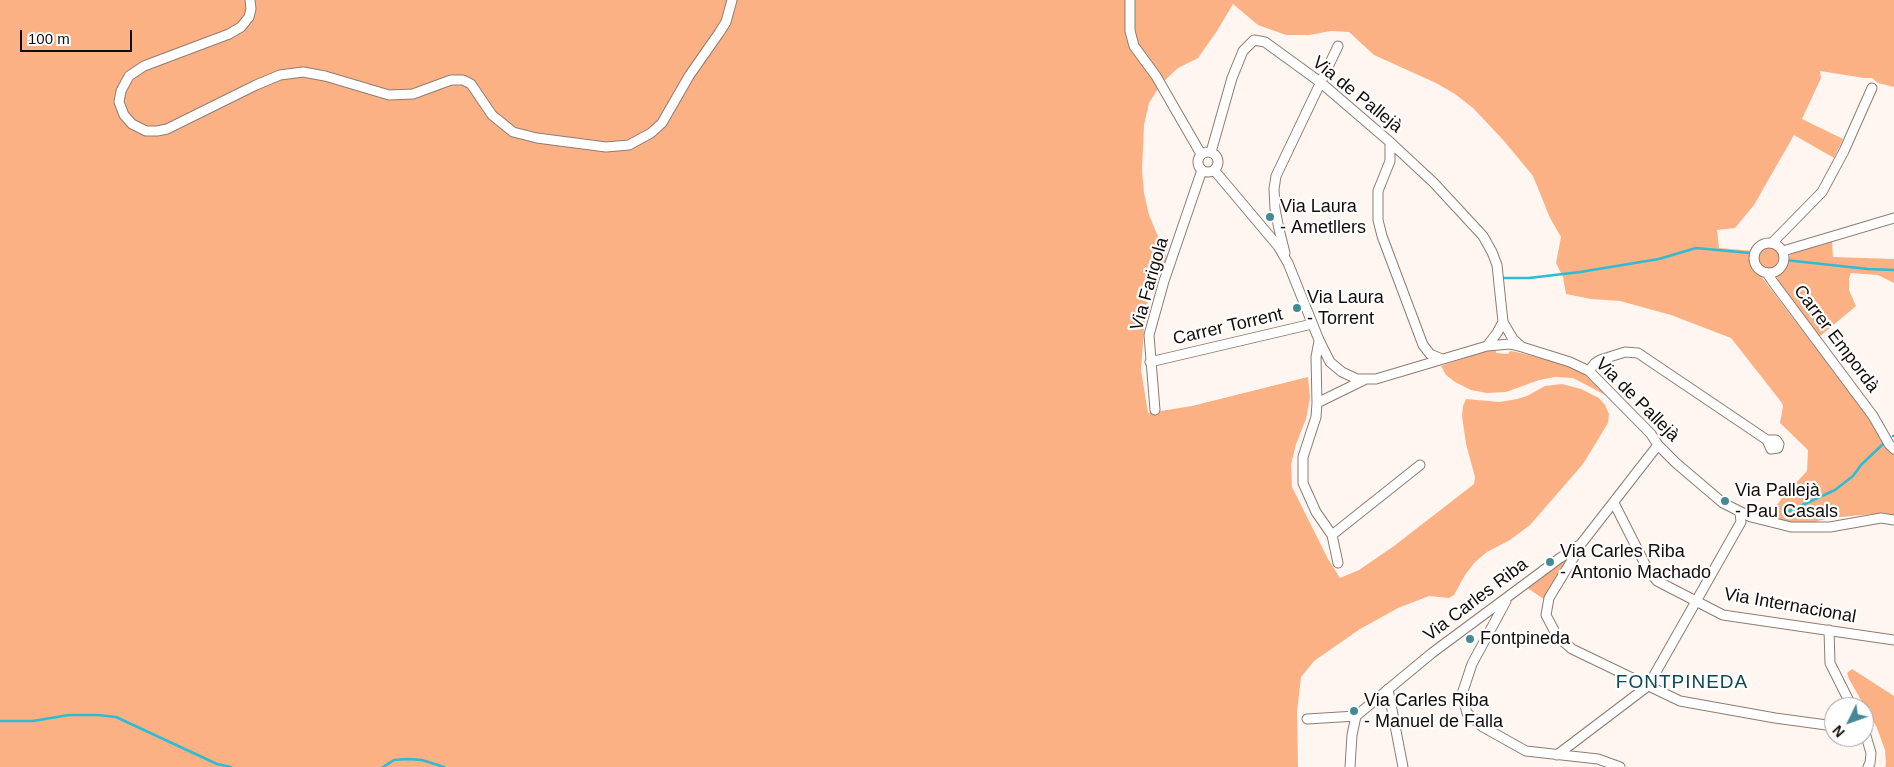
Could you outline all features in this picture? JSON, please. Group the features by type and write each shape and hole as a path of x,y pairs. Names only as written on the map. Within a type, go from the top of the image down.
{"street":[{"path":"250,0 252,9 249,18 241,27 229,34 144,66 129,76 121,91 119,102 124,115 132,124 146,131 167,129 256,85 280,75 303,72 388,95 413,94 451,80 464,80 471,84 496,119 513,132 537,138 606,146 629,145 651,133 662,123 685,81 720,33 726,22 732,0"},
{"path":"1130,0 1130,31 1134,46 1160,83 1201,154"},
{"name":"Via de Pallejà","path":"1211,152 1232,78 1243,51 1254,40 1265,42 1320,82 1390,142 1434,183 1488,243 1497,265 1503,322 1513,339 1522,347 1570,362 1589,371 1651,434 1658,445 1723,504 1740,513 1778,525 1805,528 1830,527 1881,518 1894,520"},
{"path":"1338,46 1276,176 1274,190 1278,229 1288,262 1312,324 1327,356 1342,372 1364,380 1376,379 1487,346 1510,344 1522,347"},
{"path":"1772,243 1822,192 1844,151 1872,88"},
{"path":"1390,142 1390,161 1378,190 1378,220 1423,345 1430,354 1442,359"},
{"path":"1211,152 1218,159 1218,165 1214,170 1206,172 1202,170 1198,162 1201,154 1211,152"},
{"path":"1390,161 1398,159 1408,160"},
{"name":"Via Farigola","path":"1155,410 1149,334 1164,281 1202,170"},
{"path":"1214,170 1264,228 1288,262"},
{"path":"1783,250 1894,218"},
{"path":"1765,243 1772,243 1783,250 1783,265 1778,270 1768,273 1757,267 1754,256 1760,246 1765,243"},
{"name":"Carrer Empordà","path":"1768,273 1772,282 1873,416 1894,450"},
{"path":"1487,346 1503,322"},
{"name":"Carrer Torrent","path":"1150,362 1312,324"},
{"path":"1319,340 1316,356 1316,417 1304,457 1303,483 1316,512 1332,535 1338,563"},
{"path":"1415,367 1423,354 1423,345"},
{"path":"1589,371 1600,360 1624,352 1638,354 1767,440"},
{"path":"1317,403 1364,380"},
{"name":"Via Carles Riba","path":"1356,716 1432,652 1581,544 1658,445"},
{"path":"1332,535 1420,465"},
{"name":"Via Internacional","path":"1614,503 1648,570 1657,580 1723,615 1894,640"},
{"path":"1557,755 1648,686 1741,522 1740,513"},
{"path":"1581,544 1549,598 1546,616 1557,636 1572,649 1680,701 1824,725"},
{"path":"1508,598 1472,664 1462,694 1467,713 1483,727 1526,751 1598,759 1620,767"},
{"path":"1829,630 1830,663 1847,697"},
{"path":"1388,689 1403,767"},
{"path":"1308,719 1356,716 1352,735 1350,767"},
{"path":"1868,767 1871,753 1869,747"}],"shaded area":[{"path":"0,0 1894,0 1894,87 1878,83 1872,78 1820,71 1821,78 1802,119 1843,139 1834,158 1794,135 1754,205 1735,228 1717,230 1719,248 1753,251 1751,257 1754,267 1869,418 1885,446 1894,455 1894,516 1869,518 1874,514 1829,518 1811,523 1796,523 1767,517 1807,471 1808,450 1780,423 1782,403 1731,338 1671,315 1620,301 1591,299 1566,294 1563,277 1556,263 1561,237 1550,218 1533,176 1473,108 1455,94 1436,83 1374,55 1349,32 1331,31 1309,35 1286,35 1258,25 1233,4 1198,58 1178,68 1161,84 1149,103 1144,125 1142,171 1144,193 1149,215 1167,258 1149,295 1145,315 1141,370 1148,413 1192,406 1308,377 1310,398 1306,419 1296,444 1291,465 1292,487 1328,559 1340,578 1359,570 1394,546 1474,484 1475,477 1466,444 1462,416 1466,399 1500,402 1527,396 1545,386 1562,384 1581,389 1599,398 1609,414 1608,423 1583,464 1530,525 1510,540 1487,552 1475,562 1454,595 1449,598 1429,596 1398,608 1360,629 1314,661 1301,677 1297,712 1298,767 0,767"},
{"path":"1832,241 1833,257 1894,259 1894,283 1878,275 1851,273 1849,290 1856,306 1819,337 1779,283 1777,277 1792,252"},
{"path":"1769,245 1778,248 1781,257 1778,266 1769,269 1760,266 1757,257 1760,248"},
{"path":"1496,349 1496,353 1508,354 1510,351 1516,352 1577,369 1588,376 1609,397 1573,378 1555,377 1539,380 1506,392 1487,393 1471,390 1455,382 1446,375 1441,366"},
{"path":"1568,558 1567,561 1545,600 1526,587"},
{"path":"1852,669 1894,696 1894,767 1885,767 1885,750 1874,723 1874,697 1859,697 1847,673"}],"waterway":[{"path":"1502,278 1529,278 1580,272 1659,259 1696,248 1750,253"},
{"path":"1785,260 1894,270"},
{"path":"1785,513 1835,490 1853,476 1861,465 1883,444"},
{"path":"0,721 33,721 69,715 116,717 217,764 231,767"},
{"path":"383,767 394,760 408,759 422,760 444,767"}],"place":[{"name":"Via Laura - Ametllers","path":"1270,217"},
{"name":"Via Laura - Torrent","path":"1297,308"},
{"name":"Via Pallejà - Pau Casals","path":"1725,501"},
{"name":"Via Carles Riba - Antonio Machado","path":"1550,562"},
{"name":"Fontpineda","path":"1470,639"},
{"name":"Via Carles Riba - Manuel de Falla","path":"1354,711"}],"district":[{"name":"FONTPINEDA","path":"1682,683"}]}
